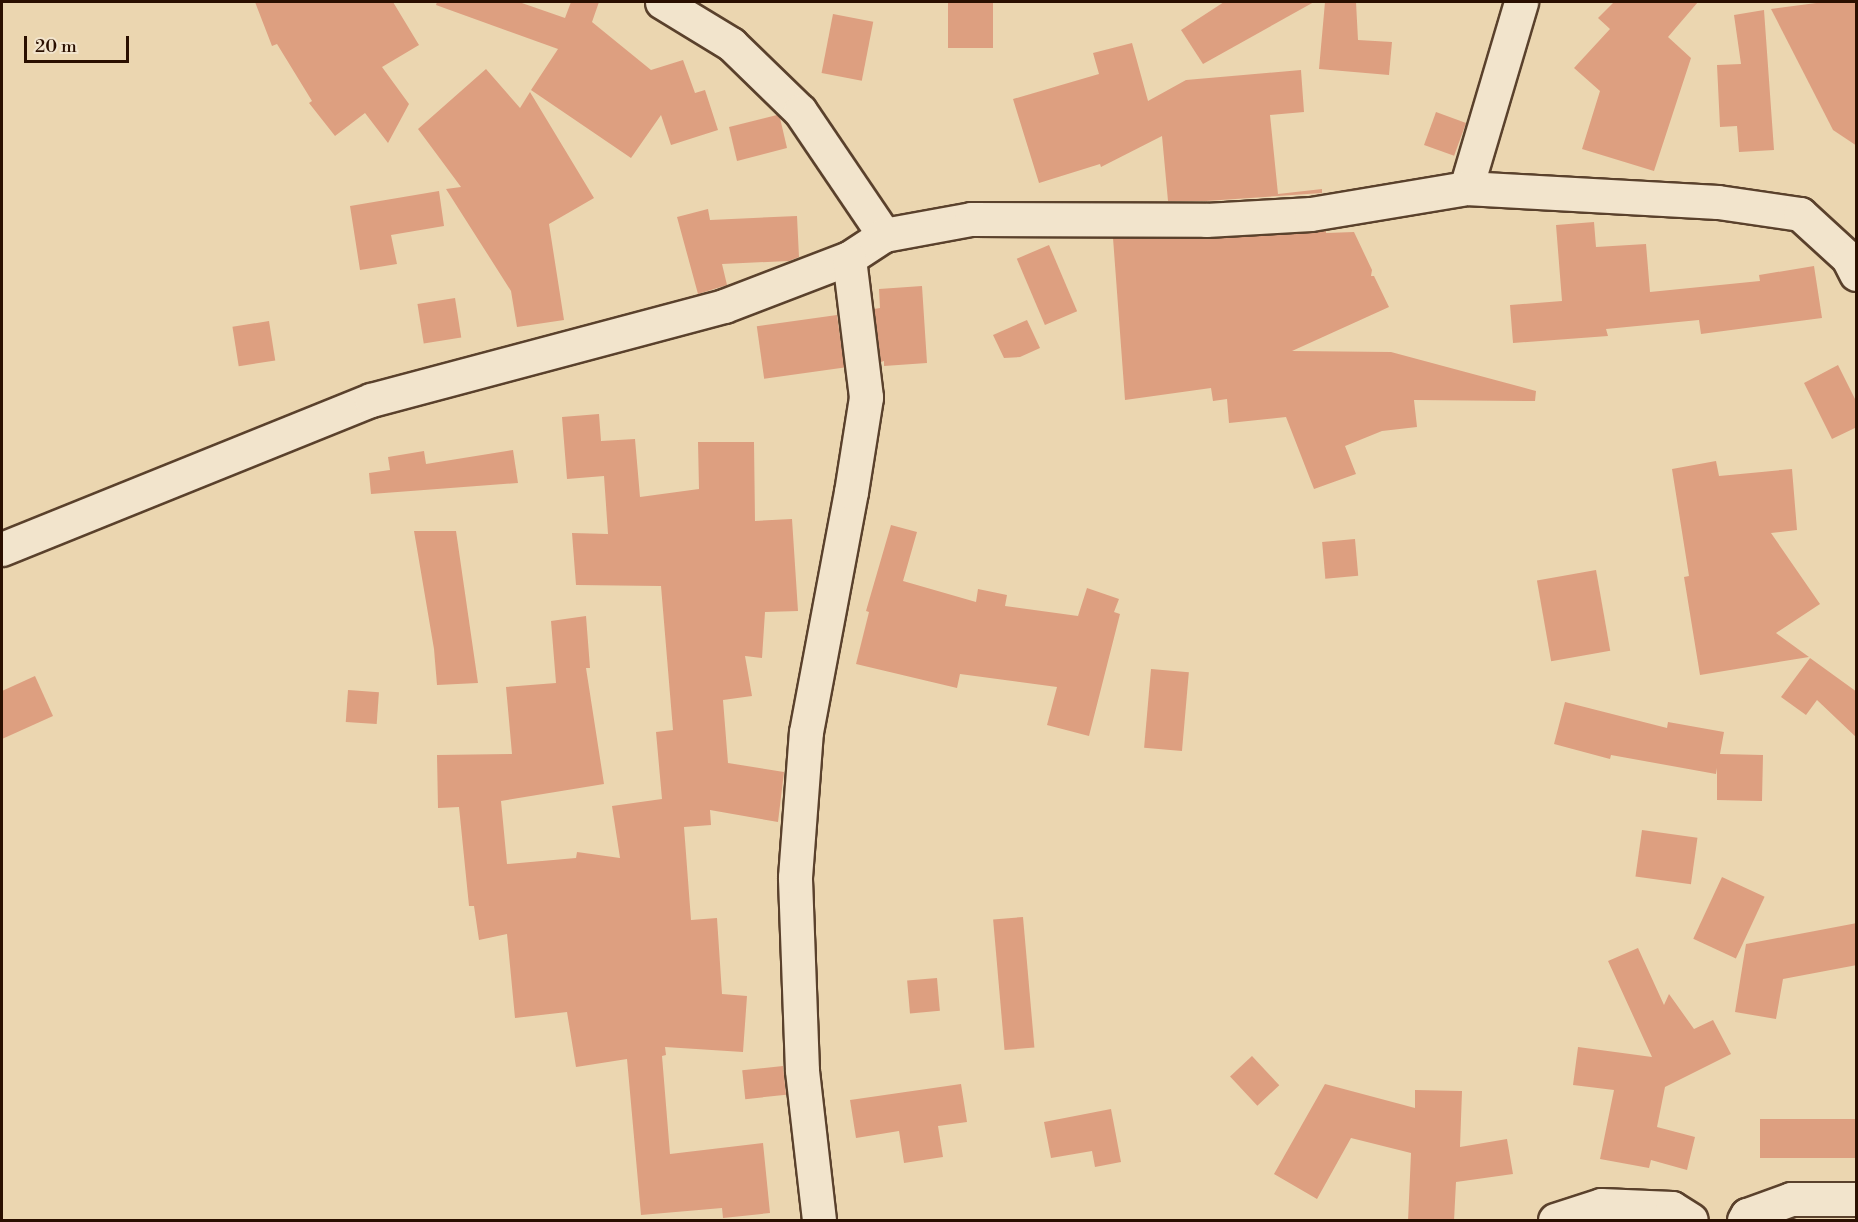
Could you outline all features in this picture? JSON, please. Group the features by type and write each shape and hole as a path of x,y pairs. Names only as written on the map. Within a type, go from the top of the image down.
{"street":[{"path":"662,2 731,44 800,111 884,235"},
{"path":"1466,188 1521,2"},
{"path":"2,549 371,400 724,306 849,258 884,235 971,219 1206,220 1311,214 1466,188 1718,202 1800,214 1848,258 1857,274"},
{"path":"819,1221 802,1070 795,878 806,732 852,492 866,397 849,258"},
{"path":"1744,1221 1747,1215 1791,1199 1857,1199"},
{"path":"1555,1221 1601,1205 1672,1208 1691,1221"}],"building":[{"path":"255,2 393,2 419,45 382,67 409,104 388,143 365,113 335,136 309,103 312,101 277,44 272,46"},
{"path":"437,2 519,2 565,18 571,2 599,2 592,22 651,70 683,60 695,93 705,90 718,130 671,145 661,115 631,158 531,90 558,49 436,5"},
{"path":"948,2 993,2 993,48 948,48"},
{"path":"1224,2 1314,2 1203,64 1181,30"},
{"path":"1325,2 1356,2 1358,40 1392,42 1389,75 1319,69"},
{"path":"1614,2 1698,2 1668,37 1691,58 1654,171 1582,149 1600,91 1574,68 1610,29 1598,18"},
{"path":"1824,2 1857,2 1857,146 1833,130 1771,9"},
{"path":"1764,10 1774,150 1739,152 1737,126 1720,127 1717,65 1741,64 1734,15"},
{"path":"833,14 873,22 862,81 822,73"},
{"path":"1132,43 1148,101 1186,80 1301,70 1304,112 1270,115 1278,194 1322,189 1322,193 1206,201 1168,201 1162,136 1101,167 1100,164 1039,183 1013,99 1099,74 1093,53"},
{"path":"486,69 520,108 530,92 594,198 549,224 564,320 517,327 511,291 446,189 461,187 418,129"},
{"path":"1436,112 1466,123 1454,156 1424,145"},
{"path":"777,115 780,118 787,148 737,161 729,127"},
{"path":"439,191 444,226 391,235 397,264 360,270 350,206"},
{"path":"708,209 710,220 797,216 799,257 789,261 722,264 727,285 698,294 677,217"},
{"path":"1594,222 1596,247 1646,244 1650,292 1760,281 1759,275 1814,266 1822,318 1701,334 1699,320 1606,329 1608,336 1513,343 1510,305 1562,301 1556,225"},
{"path":"1326,231 1326,233 1354,232 1372,270 1371,276 1374,276 1389,307 1292,351 1391,352 1536,391 1535,401 1414,400 1417,427 1382,431 1345,446 1356,474 1314,489 1286,417 1229,423 1227,399 1213,401 1211,388 1125,400 1113,238 1207,239"},
{"path":"1049,245 1077,311 1045,325 1017,259"},
{"path":"922,286 927,363 884,366 884,361 881,362 874,309 880,308 879,289"},
{"path":"455,298 461,338 424,343 417,304"},
{"path":"837,315 844,367 764,379 757,326"},
{"path":"1027,320 1040,348 1020,357 1004,358 993,335"},
{"path":"269,321 275,361 239,366 232,327"},
{"path":"1838,365 1857,403 1857,427 1832,439 1804,383"},
{"path":"599,414 601,441 635,439 640,497 699,489 698,442 754,442 755,521 792,519 798,611 765,612 762,658 745,656 752,696 723,700 728,763 784,772 778,822 710,810 711,825 684,827 691,920 717,918 722,994 747,996 743,1052 665,1047 666,1055 662,1056 670,1154 763,1143 770,1213 723,1218 722,1208 641,1215 627,1059 576,1067 567,1012 515,1018 507,934 479,940 474,906 469,906 459,807 438,808 437,755 512,754 506,687 556,683 551,621 586,616 590,668 586,668 604,784 501,801 507,864 576,858 577,852 620,858 612,806 662,799 656,732 673,730 661,586 576,585 572,533 608,534 604,476 567,479 562,417"},
{"path":"513,450 518,483 371,494 369,473 390,470 388,457 424,451 426,464"},
{"path":"1716,461 1719,476 1792,469 1797,530 1771,533 1820,604 1776,633 1809,657 1700,675 1684,577 1689,576 1672,469"},
{"path":"891,525 917,532 903,581 976,602 978,589 1007,595 1005,606 1078,616 1087,588 1119,599 1114,612 1120,614 1089,736 1047,725 1057,687 960,674 957,688 856,664 869,612 866,611"},
{"path":"414,531 456,531 478,683 437,685 434,649"},
{"path":"1355,539 1358,576 1325,579 1322,542"},
{"path":"1596,570 1610,651 1551,661 1537,580"},
{"path":"1810,658 1857,692 1857,738 1817,700 1806,715 1781,697"},
{"path":"1151,669 1189,672 1182,751 1144,748"},
{"path":"35,676 53,716 2,739 2,691"},
{"path":"348,690 379,692 377,724 346,722"},
{"path":"1565,702 1667,728 1668,722 1724,732 1720,754 1763,755 1762,801 1717,800 1717,768 1716,774 1611,755 1610,759 1554,744"},
{"path":"1642,830 1697,838 1691,884 1635,877"},
{"path":"1722,877 1765,897 1736,958 1693,939"},
{"path":"1023,917 1034,1048 1005,1050 993,920"},
{"path":"1857,923 1857,965 1783,979 1776,1019 1735,1012 1746,944"},
{"path":"1638,948 1664,1005 1669,994 1694,1029 1713,1020 1731,1054 1665,1087 1657,1127 1695,1137 1687,1170 1651,1160 1649,1168 1600,1159 1614,1090 1573,1085 1578,1047 1652,1057 1608,961"},
{"path":"937,978 940,1011 910,1013 907,981"},
{"path":"1252,1056 1279,1085 1257,1106 1230,1076"},
{"path":"783,1066 786,1095 745,1099 742,1070"},
{"path":"961,1084 967,1122 938,1126 943,1157 904,1163 899,1131 856,1138 850,1100"},
{"path":"1325,1084 1415,1108 1415,1090 1462,1091 1460,1147 1507,1139 1513,1174 1456,1182 1454,1221 1408,1221 1411,1153 1351,1138 1317,1199 1274,1174"},
{"path":"1111,1109 1121,1162 1095,1167 1092,1151 1051,1158 1044,1122"},
{"path":"1760,1119 1856,1119 1856,1158 1760,1158"}]}
